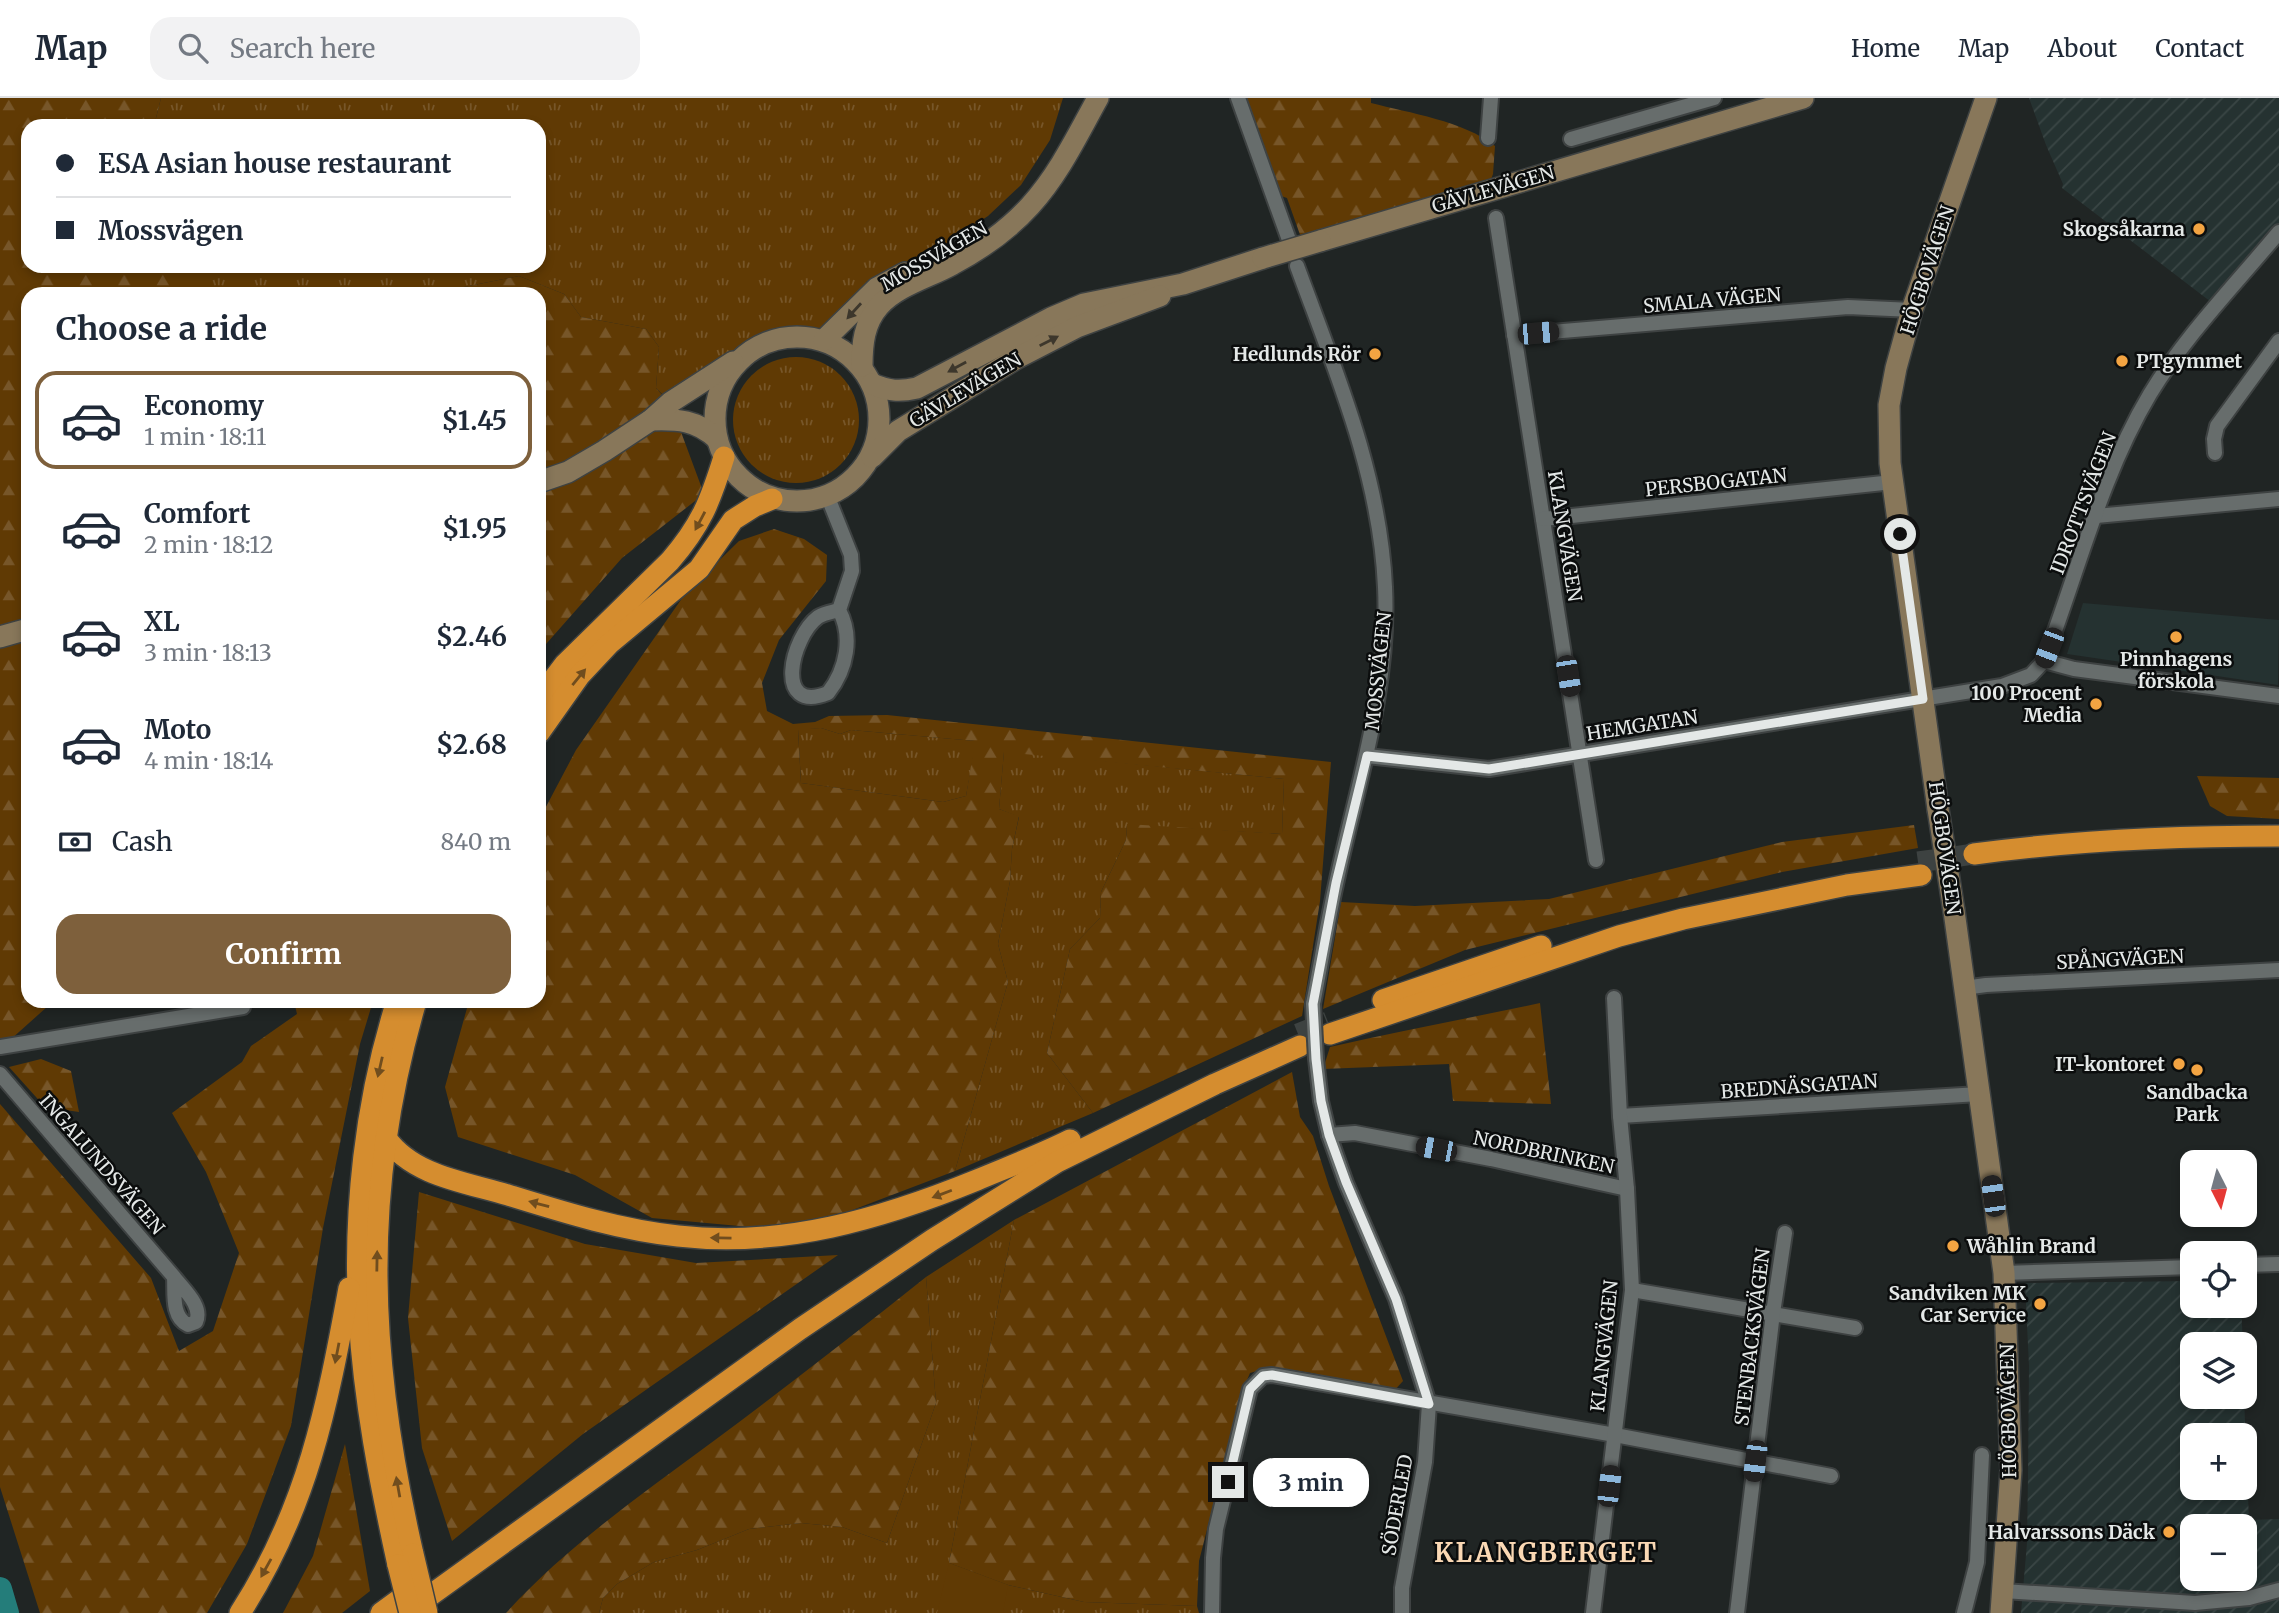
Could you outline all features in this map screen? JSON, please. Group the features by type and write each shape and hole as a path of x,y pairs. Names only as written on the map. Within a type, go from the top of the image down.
{"highway":[{"path":"546,689 565,664 684,545 698,527 710,501 721,448"},
{"path":"546,723 580,675 609,644 699,569 733,520 772,499"},
{"path":"2279,836 2186,836 2047,844 1974,860 2185,849 2279,849"},
{"path":"1329,1028 1632,932 1919,868"},
{"path":"240,1613 278,1548 315,1448 327,1401 358,1238 374,1093 395,1008"},
{"path":"408,1613 405,1559 381,1377 376,1305 379,1183 398,1070 414,1008"},
{"path":"386,1138 404,1159 434,1173 605,1222 679,1237 789,1236 886,1214 942,1194 1051,1150 1213,1070 1305,1046"},
{"path":"408,1613 800,1329 932,1240 1057,1162 1214,1084 1305,1046"},
{"path":"381,1613 793,1318 922,1230 1051,1150"},
{"path":"358,1238 359,1317 374,1448 405,1559 427,1613"}],"main road":[{"name":"MOSSVÄGEN","path":"867,375 862,347 866,329 880,305 978,235 1011,207 1036,179 1083,98"},
{"name":"MOSSVÄGEN","path":"824,340 877,288 978,250 1029,206 1060,168 1098,98"},
{"name":"GÄVLEVÄGEN","path":"867,375 887,391 901,392 917,388 1051,318 1084,304 1183,284 1803,98"},
{"name":"HÖGBOVÄGEN","path":"1986,98 1912,310 1889,405 1888,436 2004,1273 2011,1470 2001,1613"},
{"name":"GÄVLEVÄGEN","path":"870,459 898,431 1017,358 1077,327 1129,310 1183,284"},
{"path":"546,480 568,472 604,452 671,402 751,351 774,340 791,337 824,340 838,347 867,375 880,409 880,430 870,459 839,490 808,501 790,502 757,493 730,472 721,448 715,414 721,388 733,368 751,351"},
{"path":"651,419 679,419 695,423 721,448"},
{"path":"0,637 21,630"}],"street":[{"path":"1238,98 1289,240"},
{"path":"1488,138 1491,98"},
{"path":"1571,139 1714,98"},
{"name":"KLANGVÄGEN","path":"1496,218 1581,755 1595,860"},
{"name":"IDROTTSVÄGEN","path":"2044,661 2128,436 2166,370 2216,305 2279,232"},
{"name":"MOSSVÄGEN","path":"1297,266 1354,420 1371,480 1382,548 1385,588 1382,657 1367,756 1336,883 1305,1046 1329,1135 1396,1299 1429,1404"},
{"name":"SMALA VÄGEN","path":"1514,335 1848,307 1912,310"},
{"path":"2215,453 2217,426 2279,341"},
{"name":"PERSBOGATAN","path":"1543,519 1893,482"},
{"path":"827,495 851,555 849,581 839,610 845,621 848,640 845,660 828,693 818,697 800,694 791,680 799,642 820,616 839,610"},
{"path":"2096,516 2279,499"},
{"path":"1923,699 2002,686 2022,680 2044,661 2074,669 2279,696"},
{"name":"HEMGATAN","path":"1367,756 1489,769 1923,699"},
{"name":"SPÅNGVÄGEN","path":"1964,988 2279,970"},
{"name":"KLANGVÄGEN","path":"1593,1613 1632,1290 1628,1189 1620,1116 1614,998"},
{"path":"0,1047 237,1008"},
{"name":"INGALUNDSVÄGEN","path":"0,1074 174,1277"},
{"name":"BREDNÄSGATAN","path":"1620,1116 1979,1094"},
{"name":"NORDBRINKEN","path":"1329,1135 1355,1133 1628,1189"},
{"name":"STENBACKSVÄGEN","path":"1737,1613 1785,1233"},
{"path":"2257,1265 2279,1264"},
{"path":"2004,1273 2180,1267"},
{"path":"1632,1290 1855,1328"},
{"path":"1212,1613 1216,1529 1252,1384 1263,1376 1272,1375 1615,1435 1831,1476"},
{"name":"SÖDERLED","path":"1402,1613 1402,1588 1425,1462 1429,1404"},
{"path":"1964,1613 1978,1562 1982,1455"},
{"path":"2003,1591 2194,1603 2249,1598 2279,1590"}],"shaded area":[{"path":"2029,98 2279,98 2279,232 2215,305 2062,188 2063,184"},
{"name":"Pinnhagens förskola","path":"2083,603 2279,620 2278,685 2067,654"},
{"path":"2180,1281 2180,1318 2242,1318 2242,1332 2180,1332 2180,1409 2244,1409 2245,1423 2180,1423 2180,1500 2248,1500 2249,1514 2180,1514 2180,1591 2257,1591 2257,1520 2279,1519 2279,1613 2021,1613 2027,1543 2029,1366 2025,1283"}],"green space":[{"path":"0,98 161,98 156,119 21,119 21,273 183,273 186,287 21,287 21,1008 46,1008 0,1049"},
{"path":"161,98 1063,98 1050,140 1021,185 988,216 941,247 866,282 877,288 824,340 789,338 775,341 750,352 704,381 664,396 656,388 659,347 646,329 581,317 564,294 519,276 464,287 183,287 180,273 546,273 546,119 156,119"},
{"path":"1238,98 1371,98 1371,103 1436,119 1482,137 1495,146 1493,174 1487,190 1304,246 1287,198 1272,193"},
{"path":"519,276 564,294 581,317 646,329 659,347 656,388 671,405 704,494 622,558 546,644 546,287 464,287"},
{"path":"796,357 820,362 840,376 854,396 859,420 854,444 840,464 820,478 796,483 772,478 752,464 738,444 733,420 738,396 752,376 772,362"},
{"path":"774,529 804,539 827,555 826,581 779,640 762,683 767,711 793,724 815,722 829,716 887,715 1331,762 1320,901 1302,1016 1093,1113 1047,1053 1070,949 1100,918 1101,892 1126,840 1127,824 1282,834 1284,779 1004,752 999,809 1019,816 998,944 1008,982 955,1171 842,1214 761,1228 652,1218 575,1175 458,1137 445,1087 467,1008 546,1008 546,807 576,750 685,594 739,541","holes":["821,728 840,734 851,730 975,741 966,796 943,802 801,783 798,730"]},
{"path":"821,728 840,734 851,730 976,741 966,796 943,802 801,783 798,729"},
{"path":"1004,751 1284,779 1282,834 1127,825 1126,840 1101,892 1100,918 1070,949 1047,1053 1093,1113 955,1171 1008,982 998,944 1019,817 999,809"},
{"path":"2197,776 2279,778 2279,819 2227,816 2210,806"},
{"path":"1914,825 1918,848 1782,872 1465,950 1323,1009 1341,902 1415,906 1549,899 1782,842"},
{"path":"1540,1003 1551,1104 1453,1101 1449,1064 1323,1069 1330,1047"},
{"path":"296,1008 371,1008 360,1044 323,1228 291,1426 247,1544 207,1613 40,1613 0,1487 0,1104 151,1278 179,1351 213,1331 239,1253 206,1172 172,1113 242,1062 251,1046 297,1014"},
{"path":"41,1059 71,1071 79,1112 45,1107 9,1067"},
{"path":"1292,1072 1300,1117 1313,1136 1329,1186 1403,1381 1392,1393 1301,1371 1283,1369 1250,1373 1242,1392 1199,1561 1197,1606 1084,1602 1008,1585 949,1563 1014,1220"},
{"path":"419,1192 585,1244 696,1263 838,1255 583,1434 452,1541 422,1448 408,1318"},
{"path":"1014,1220 949,1563 1008,1585 1084,1602 1197,1606 1199,1613 599,1613 603,1598 617,1584 654,1562 697,1550 749,1529 801,1523 842,1527 887,1543 936,1403 926,1277"},
{"path":"926,1277 936,1403 887,1543 842,1527 801,1523 749,1529 697,1550 654,1562 617,1584 603,1598 599,1613 506,1613 554,1565 606,1522 795,1380"},
{"path":"345,1444 370,1591 342,1613 283,1613 313,1556"},
{"path":"949,1563 1008,1585 1003,1613 937,1613"}],"waterway":[{"path":"0,1589 7,1613"}],"tunnel":[{"path":"1918,862 1974,854"},
{"path":"1298,1034 1328,1022"}],"place":[{"name":"Skogsåkarna","path":"2199,229"},
{"name":"Hedlunds Rör","path":"1375,354"},
{"name":"PTgymmet","path":"2122,361"},
{"name":"Pinnhagens förskola","path":"2176,637"},
{"name":"100 Procent Media","path":"2096,704"},
{"name":"IT-kontoret","path":"2179,1064"},
{"name":"Sandbacka Park","path":"2197,1070"},
{"name":"Wåhlin Brand","path":"1953,1246"},
{"name":"Sandviken MK Car Service","path":"2040,1304"},
{"name":"Halvarssons Däck","path":"2169,1532"}],"district":[{"name":"KLANGBERGET","path":"1546,1553"}],"route":[{"path":"1228,1482 1250,1389 1252,1384 1263,1376 1272,1375 1429,1404 1396,1299 1329,1135 1321,1101 1316,1059 1313,1004 1336,883 1367,756 1489,769 1923,699 1900,534"}]}
